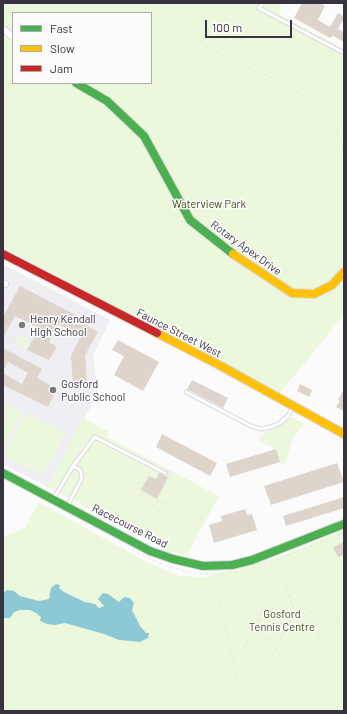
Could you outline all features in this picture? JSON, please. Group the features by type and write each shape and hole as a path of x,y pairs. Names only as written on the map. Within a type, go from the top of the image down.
{"street":[{"path":"3,29 12,36"},
{"name":"Rotary Apex Drive","path":"78,84 107,102 144,136 190,220 240,259 292,293 314,294 332,285 344,272"},
{"name":"Faunce Street West","path":"3,254 222,366 344,434"},
{"name":"Racecourse Road","path":"3,473 162,556 181,562 203,566 226,566 262,557 344,524"}],"lane":[{"path":"263,3 260,8 344,53"},
{"path":"186,392 251,426 261,428 271,427 280,423 288,416 293,406"},
{"path":"53,500 72,466 95,437 165,474"},
{"path":"67,507 82,478 80,470 72,466"}],"path":[{"path":"147,3 181,31 238,64 286,83 317,106 341,138 344,158"},
{"path":"35,289 40,281"},
{"path":"66,310 72,298"},
{"path":"3,301 10,305"},
{"path":"3,340 12,344 16,336 12,342 10,342 20,324 12,319 6,312 6,303"},
{"path":"68,305 94,314"},
{"path":"68,305 91,320"},
{"path":"88,326 96,310"},
{"path":"3,335 14,315"},
{"path":"3,326 16,331"},
{"path":"4,344 7,342 13,331"},
{"path":"152,467 139,490 164,504 170,512 198,526"},
{"path":"81,473 92,474 139,498 142,492"},
{"path":"154,506 169,476 165,474"},
{"path":"164,504 176,499 182,486"},
{"path":"140,545 160,508"},
{"path":"129,548 163,565 192,573 225,574 249,570 344,533"},
{"path":"284,583 296,616"},
{"path":"290,596 326,624 304,667"},
{"path":"219,602 242,702"},
{"path":"244,648 264,608 290,621"},
{"path":"270,662 290,621 299,614 329,613 344,619"}],"shaded area":[{"name":"Gosford Public School","path":"3,264 110,320 93,356 98,393 48,487 3,464"}],"green space":[{"name":"Waterview Park","path":"3,3 281,3 280,15 344,49 344,264 341,271 344,287 344,315 279,394 3,247"},
{"path":"19,335 29,339 26,348 14,343"},
{"path":"3,402 22,412 3,450"},
{"path":"25,413 66,433 42,475 5,456 6,450"},
{"path":"292,417 304,424 293,438 285,464 280,463 276,449 259,441 260,436"},
{"path":"83,418 109,432 107,437 219,496 187,555 169,551 48,487"},
{"name":"Gosford Tennis Centre","path":"39,502 145,561 179,576 204,577 279,557 344,530 344,711 3,711 3,537 25,528"}],"water":[{"path":"56,584 60,585 59,588 64,592 85,602 95,604 99,608 104,606 98,599 103,593 108,594 119,602 124,597 130,598 134,603 132,610 140,626 146,633 149,633 148,638 140,642 119,640 104,634 65,623 55,625 47,624 40,621 41,617 30,610 20,610 14,612 10,618 3,618 3,593 7,590 14,591 20,596 39,601 49,599 51,588"}],"building":[{"path":"302,3 319,3 325,6 318,20 330,27 338,13 342,15 344,18 338,29 344,32 344,42 333,36 330,38 294,18"},
{"path":"20,286 89,322 87,326 98,332 85,355 87,384 73,385 71,356 81,336 58,324 49,342 57,347 49,360 27,350 39,328 15,316 3,338 3,317"},
{"path":"118,340 159,362 143,391 114,375 124,356 112,350"},
{"path":"3,348 42,369 37,378 57,389 48,407 3,385 3,373 22,384 28,373 8,362 3,371"},
{"path":"192,380 228,398 223,408 187,389"},
{"path":"300,384 312,390 309,397 297,391"},
{"path":"344,389 344,411 336,407 340,401 338,400"},
{"path":"162,434 217,463 210,476 156,447"},
{"path":"276,449 280,462 230,477 226,464"},
{"path":"337,463 344,482 271,505 264,486"},
{"path":"159,473 168,477 157,499 141,490 149,476 156,479"},
{"path":"344,497 344,508 286,526 283,516"},
{"path":"245,509 247,515 252,514 257,530 214,543 209,525 222,521 221,516"},
{"path":"344,542 344,555 338,557 333,547"}],"traffic: fast":[{"path":"78,84 107,101 144,136 190,220 233,254"},
{"path":"3,473 150,551 173,559 203,566 232,565 252,560 344,524"}],"traffic: slow":[{"path":"233,254 292,293 314,294 332,285 344,272"},
{"path":"157,333 221,366 344,434"}],"traffic: jam":[{"path":"3,254 157,333"}],"place":[{"name":"Henry Kendall High School","path":"22,325"},
{"name":"Gosford Public School","path":"53,390"}]}
